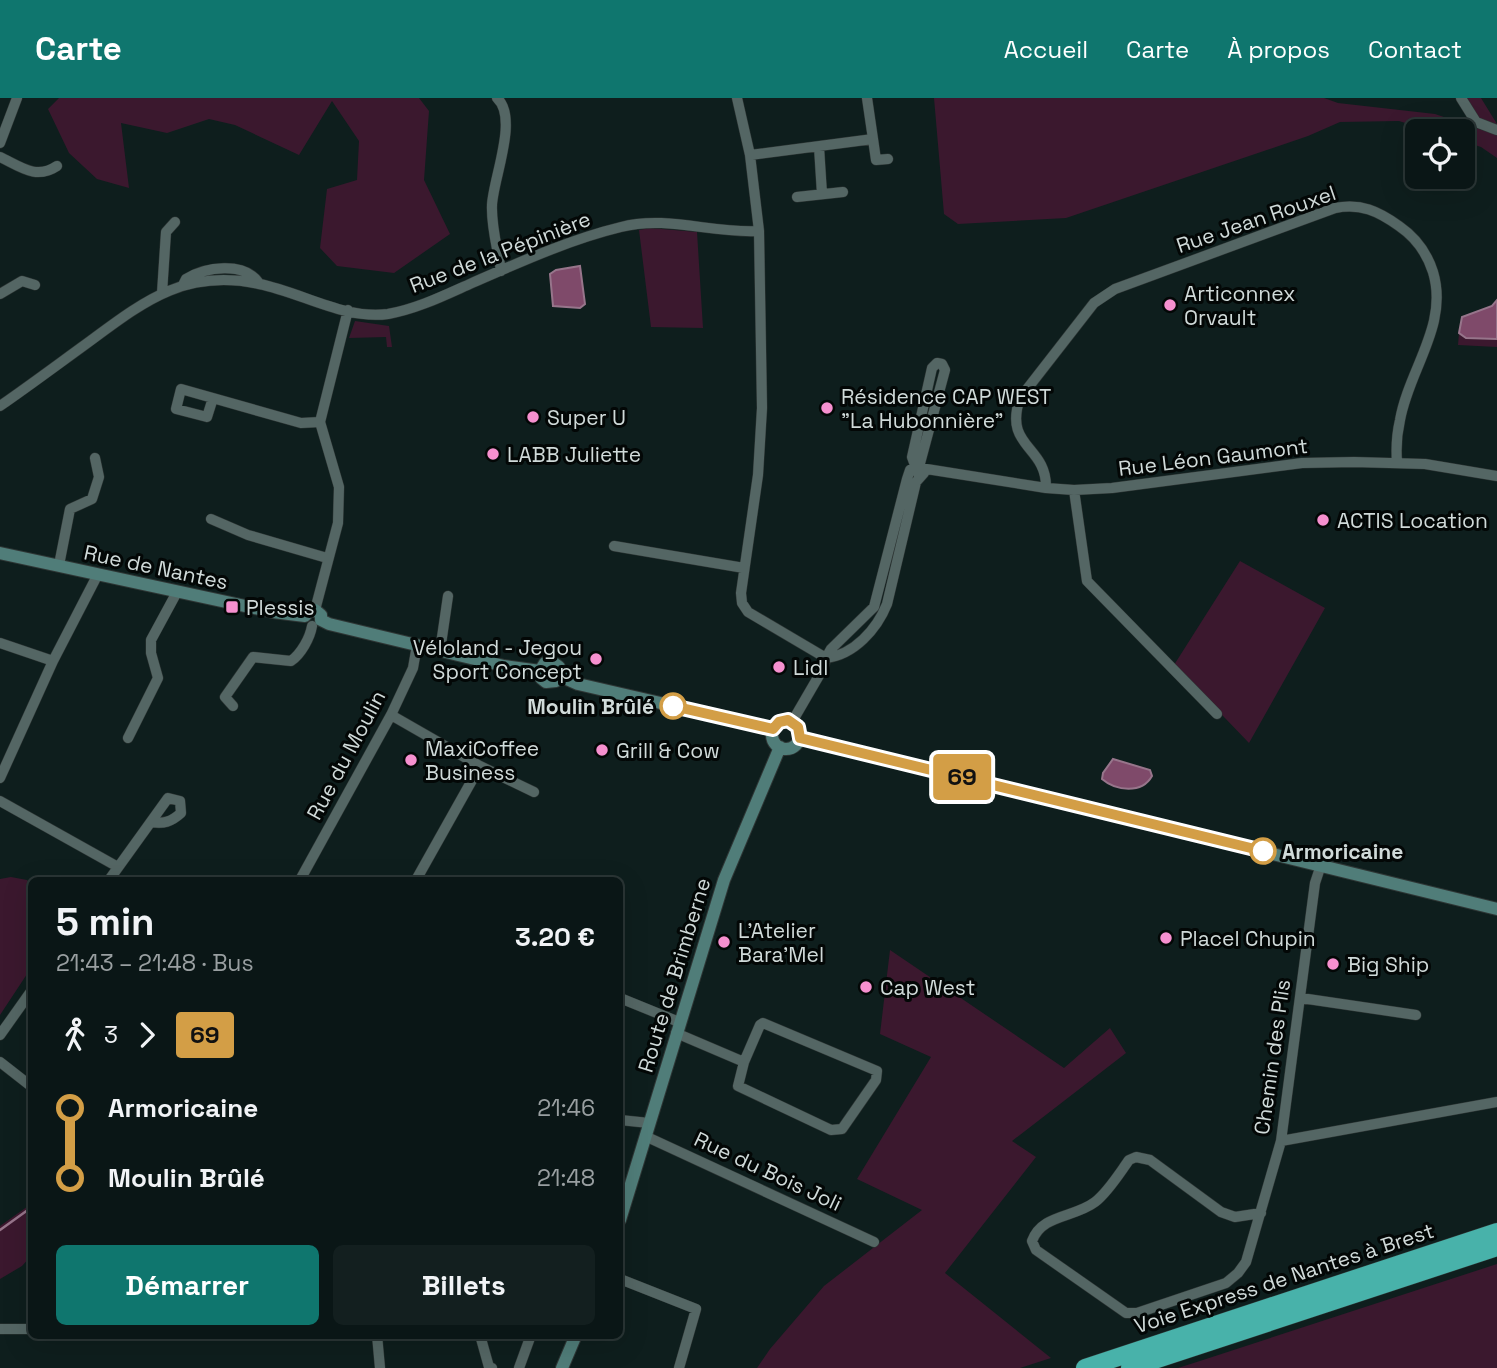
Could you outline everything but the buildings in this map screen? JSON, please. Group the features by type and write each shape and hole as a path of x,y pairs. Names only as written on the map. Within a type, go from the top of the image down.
{"highway":[{"name":"Voie Express de Nantes à Brest","path":"1085,1368 1497,1232"},
{"name":"Voie Express de Nantes à Brest","path":"1130,1368 1497,1247"}],"main road":[{"name":"Rue de Nantes","path":"0,552 177,592 313,618 503,666 540,671 545,663 552,662 559,667 560,676 578,684 773,729"},
{"path":"779,722 792,722 798,727 800,738 792,747 780,747 774,741 773,729 779,722"},
{"path":"800,738 1321,865 1497,911"},
{"name":"Route de Brimberne","path":"623,1210 724,880 780,747"},
{"path":"562,1368 574,1339"}],"street":[{"path":"0,143 16,98"},
{"path":"497,98 501,101 505,116 503,155 492,203 501,271"},
{"path":"737,98 750,155 759,231 762,408 758,475 741,593 742,603 748,612 826,658 838,656 879,623 887,604 916,472 912,457 932,368 937,363 942,364 945,370 916,472 874,607 831,649 826,658 819,676 792,722"},
{"path":"867,98 876,160 888,159"},
{"path":"1461,98 1476,122 1497,130"},
{"path":"750,155 873,139"},
{"path":"819,147 822,194"},
{"path":"0,157 31,172 47,172 57,166"},
{"path":"797,197 842,192"},
{"name":"Rue Jean Rouxel","path":"1046,488 1046,477 1041,463 1019,438 1015,411 1020,398 1094,303 1115,289 1346,206 1371,209 1405,230 1424,252 1437,288 1433,328 1400,420 1397,462"},
{"path":"163,293 166,232 176,222"},
{"name":"Rue de la Pépinière","path":"0,406 137,307 183,285 218,280 260,284 348,310 386,314 407,309 596,234 641,223 759,231"},
{"path":"0,294 22,281 35,285"},
{"path":"233,706 225,697 253,657 291,661 311,634 327,558 338,523 339,486 320,422 348,310"},
{"path":"213,398 301,423 320,422"},
{"path":"59,565 70,509 92,499 99,477 95,458"},
{"name":"Rue Léon Gaumont","path":"916,472 933,470 1074,490 1112,488 1303,463 1397,462 1497,476"},
{"path":"1074,490 1087,581 1217,714"},
{"path":"211,519 248,535 327,558"},
{"path":"614,547 744,569"},
{"path":"0,778 53,661 98,574"},
{"path":"128,738 158,678 151,653 151,640 177,592"},
{"path":"440,651 449,596"},
{"path":"855,626 865,626 868,629 864,637"},
{"path":"0,643 53,661"},
{"name":"Rue du Moulin","path":"302,877 391,715 413,668 417,645"},
{"path":"391,715 480,766 534,792"},
{"path":"418,877 480,766"},
{"path":"0,802 118,867"},
{"path":"111,877 151,822"},
{"name":"Chemin des Plis","path":"1261,1213 1236,1217 1222,1212 1150,1160 1136,1157 1129,1160 1098,1200 1085,1209 1045,1223 1036,1231 1032,1241 1036,1250 1121,1311 1137,1313 1226,1283 1238,1273 1246,1262 1261,1213 1281,1141 1315,883 1321,865"},
{"path":"0,1035 28,996"},
{"path":"1301,998 1416,1015"},
{"path":"623,1000 744,1062"},
{"path":"763,1023 877,1071 876,1080 842,1129 831,1130 738,1086 744,1062 763,1023"},
{"path":"0,1062 28,1084"},
{"path":"1281,1141 1497,1102"},
{"name":"Rue du Bois Joli","path":"623,1121 647,1130 874,1242"},
{"path":"623,1280 696,1309 679,1368"},
{"path":"0,1329 28,1329"},
{"path":"377,1339 380,1368"},
{"path":"481,1339 489,1367 492,1368"},
{"path":"519,1368 530,1339"}],"shaded area":[{"path":"59,98 419,98 429,111 424,180 450,234 394,273 337,266 320,248 327,189 357,180 359,141 332,101 299,155 235,125 209,119 167,133 121,123 129,188 97,179 69,153 48,109"},
{"path":"934,98 1324,98 1338,103 1435,114 1450,119 1405,119 1405,123 1340,122 1308,136 1066,218 958,224 944,214"},
{"path":"1467,98 1481,98 1497,124 1480,120"},
{"path":"1475,128 1497,135 1497,158 1475,145"},
{"path":"650,228 697,232 703,328 651,327 639,230"},
{"path":"580,266 585,304 580,308 553,306 550,274 556,270"},
{"path":"1497,300 1497,339 1466,338 1459,333 1462,317 1492,306"},
{"path":"355,321 389,326 392,347 387,347 386,337 349,338"},
{"path":"1459,333 1466,338 1497,339 1497,347 1458,345"},
{"path":"1240,561 1325,608 1249,743 1174,665"},
{"path":"1113,759 1150,770 1152,776 1148,782 1135,788 1114,786 1102,779"},
{"path":"11,877 28,882 28,973 0,1015 0,879"},
{"path":"890,950 1064,1068 1110,1028 1126,1053 1012,1141 1036,1157 945,1273 1051,1358 1020,1368 757,1368 824,1286 922,1210 857,1179 931,1057 880,1034"},
{"path":"28,1206 28,1259 0,1279 0,1226"},
{"path":"1497,1264 1497,1368 1178,1368 1203,1360"}],"waterway":[{"path":"0,1230 28,1210"}],"bus line":[{"name":"69","path":"673,706 773,729 779,722 788,720 800,730 800,738 1263,851"}],"place":[{"name":"Articonnex Orvault","path":"1170,305"},
{"name":"Résidence CAP WEST \"La Hubonnière\"","path":"827,408"},
{"name":"Super U","path":"533,417"},
{"name":"LABB Juliette","path":"493,454"},
{"name":"ACTIS Location","path":"1323,520"},
{"name":"Plessis","path":"232,607"},
{"name":"Véloland - Jegou Sport Concept","path":"596,659"},
{"name":"Lidl","path":"779,667"},
{"name":"Moulin Brûlé","path":"673,706"},
{"name":"Grill & Cow","path":"602,750"},
{"name":"MaxiCoffee Business","path":"411,760"},
{"name":"Armoricaine","path":"1263,851"},
{"name":"Placel Chupin","path":"1166,938"},
{"name":"L'Atelier Bara'Mel","path":"724,942"},
{"name":"Big Ship","path":"1333,964"},
{"name":"Cap West","path":"866,987"}]}
